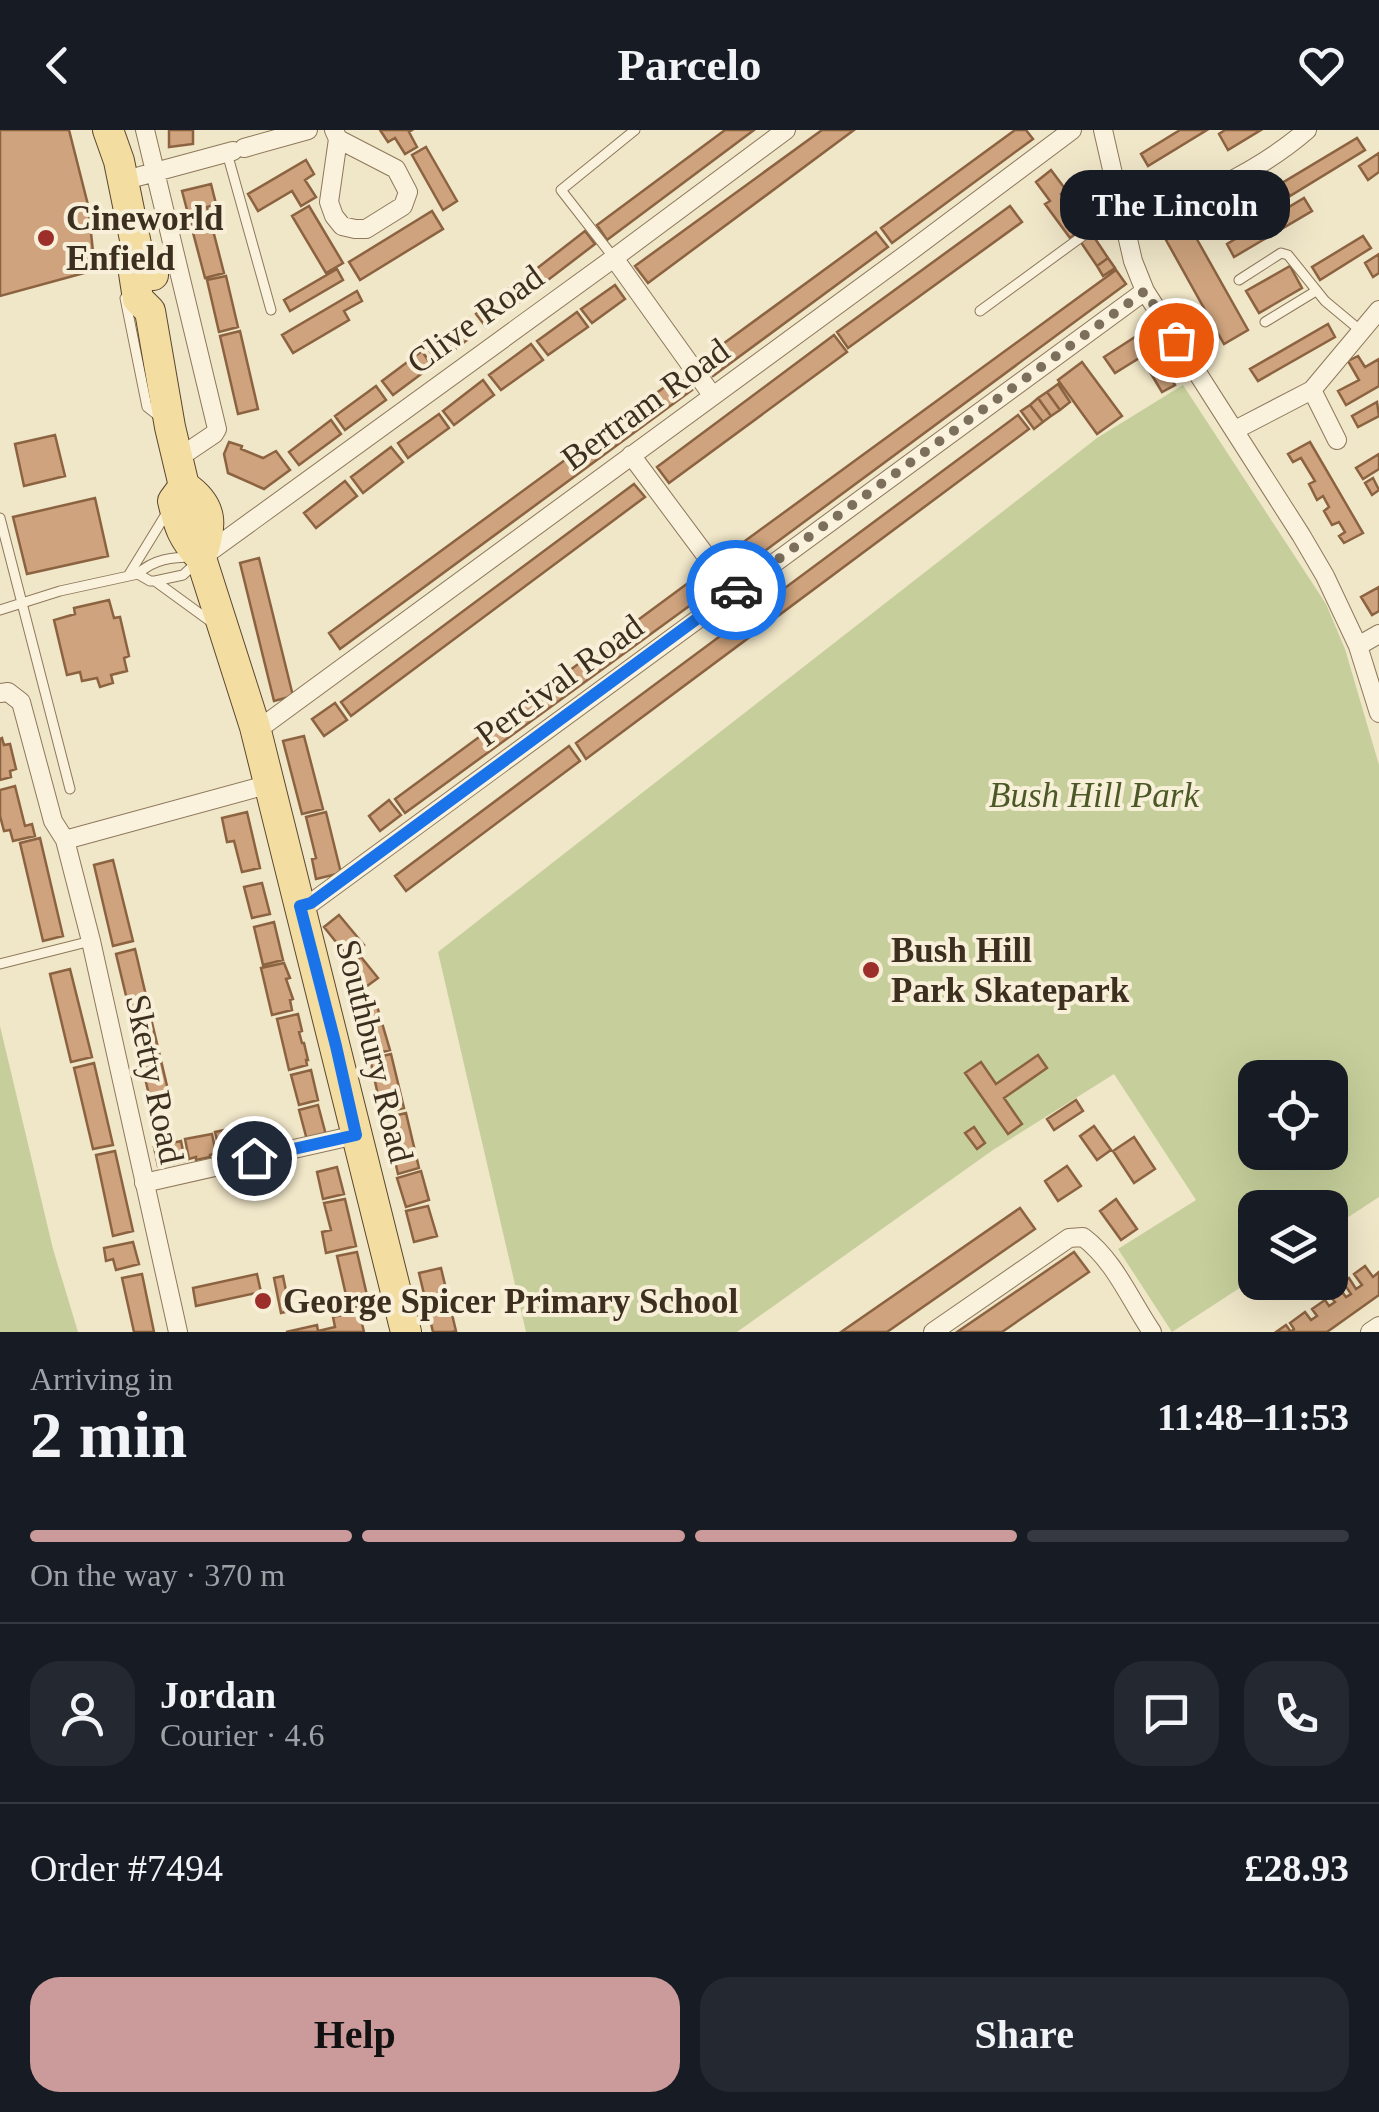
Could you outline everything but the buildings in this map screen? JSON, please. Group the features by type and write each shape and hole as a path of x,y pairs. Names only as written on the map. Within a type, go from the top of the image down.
{"main road":[{"name":"Southbury Road","path":"108,130 121,171 137,269 138,300 150,311 184,539 201,558 255,726 406,1332"},
{"name":"Southbury Road","path":"121,171 122,130"}],"street":[{"path":"146,130 218,429 178,482"},
{"name":"Clive Road","path":"201,558 786,130"},
{"name":"Bertram Road","path":"255,726 267,723 1072,130"},
{"path":"1103,130 1133,261 1145,291 1325,576 1358,646 1379,713"},
{"path":"1123,217 1211,192 1285,149 1307,130"},
{"path":"121,171 155,172 304,132"},
{"path":"336,134 396,169 408,192 403,206 366,229 342,226 329,202 336,134"},
{"path":"614,258 712,395"},
{"name":"Percival Road","path":"300,906 311,903 1145,291"},
{"path":"1235,430 1312,390 1379,310"},
{"path":"1312,390 1337,440"},
{"path":"630,455 733,592"},
{"path":"1358,646 1379,634"},
{"name":"Sketty Road","path":"0,693 8,692 21,702 53,821 65,840 178,1332"},
{"path":"65,840 270,784"},
{"path":"144,1183 356,1135"},
{"path":"932,1332 1069,1238 1083,1237 1098,1248 1152,1332"},
{"path":"1370,1332 1379,1326"}],"lane":[{"path":"614,258 561,190 636,130"},
{"path":"235,151 271,310"},
{"path":"980,311 1123,217"},
{"path":"1239,280 1281,253 1288,255 1316,291 1361,331"},
{"name":"Southbury Road","path":"137,269 124,292 147,406 170,427"},
{"path":"1265,322 1316,291"},
{"path":"133,575 178,482"},
{"path":"0,518 6,563 21,604 70,789"},
{"path":"0,610 60,591 133,575 156,562 177,557 201,558"},
{"path":"133,575 150,581 183,575 201,558"},
{"path":"155,581 228,635"},
{"path":"0,964 91,941"}],"green space":[{"name":"Bush Hill Park","path":"1183,385 1326,604 1345,649 1379,765 1379,1197 1348,1217 1348,1190 1238,1190 1238,1289 1172,1332 1118,1249 1196,1200 1114,1074 993,1150 737,1332 526,1332 438,952 1097,438"},
{"path":"0,1026 53,1249 78,1332 0,1332"}],"way so far":[{"path":"736,590 1145,291 1176,340"}],"place":[{"name":"Cineworld Enfield","path":"46,238"},
{"name":"The Lincoln","path":"1176,340"},
{"name":"Bush Hill Park Skatepark","path":"871,970"},
{"name":"George Spicer Primary School","path":"263,1301"}],"route":[{"path":"254,1158 356,1135 300,906 311,903 736,590"}]}
